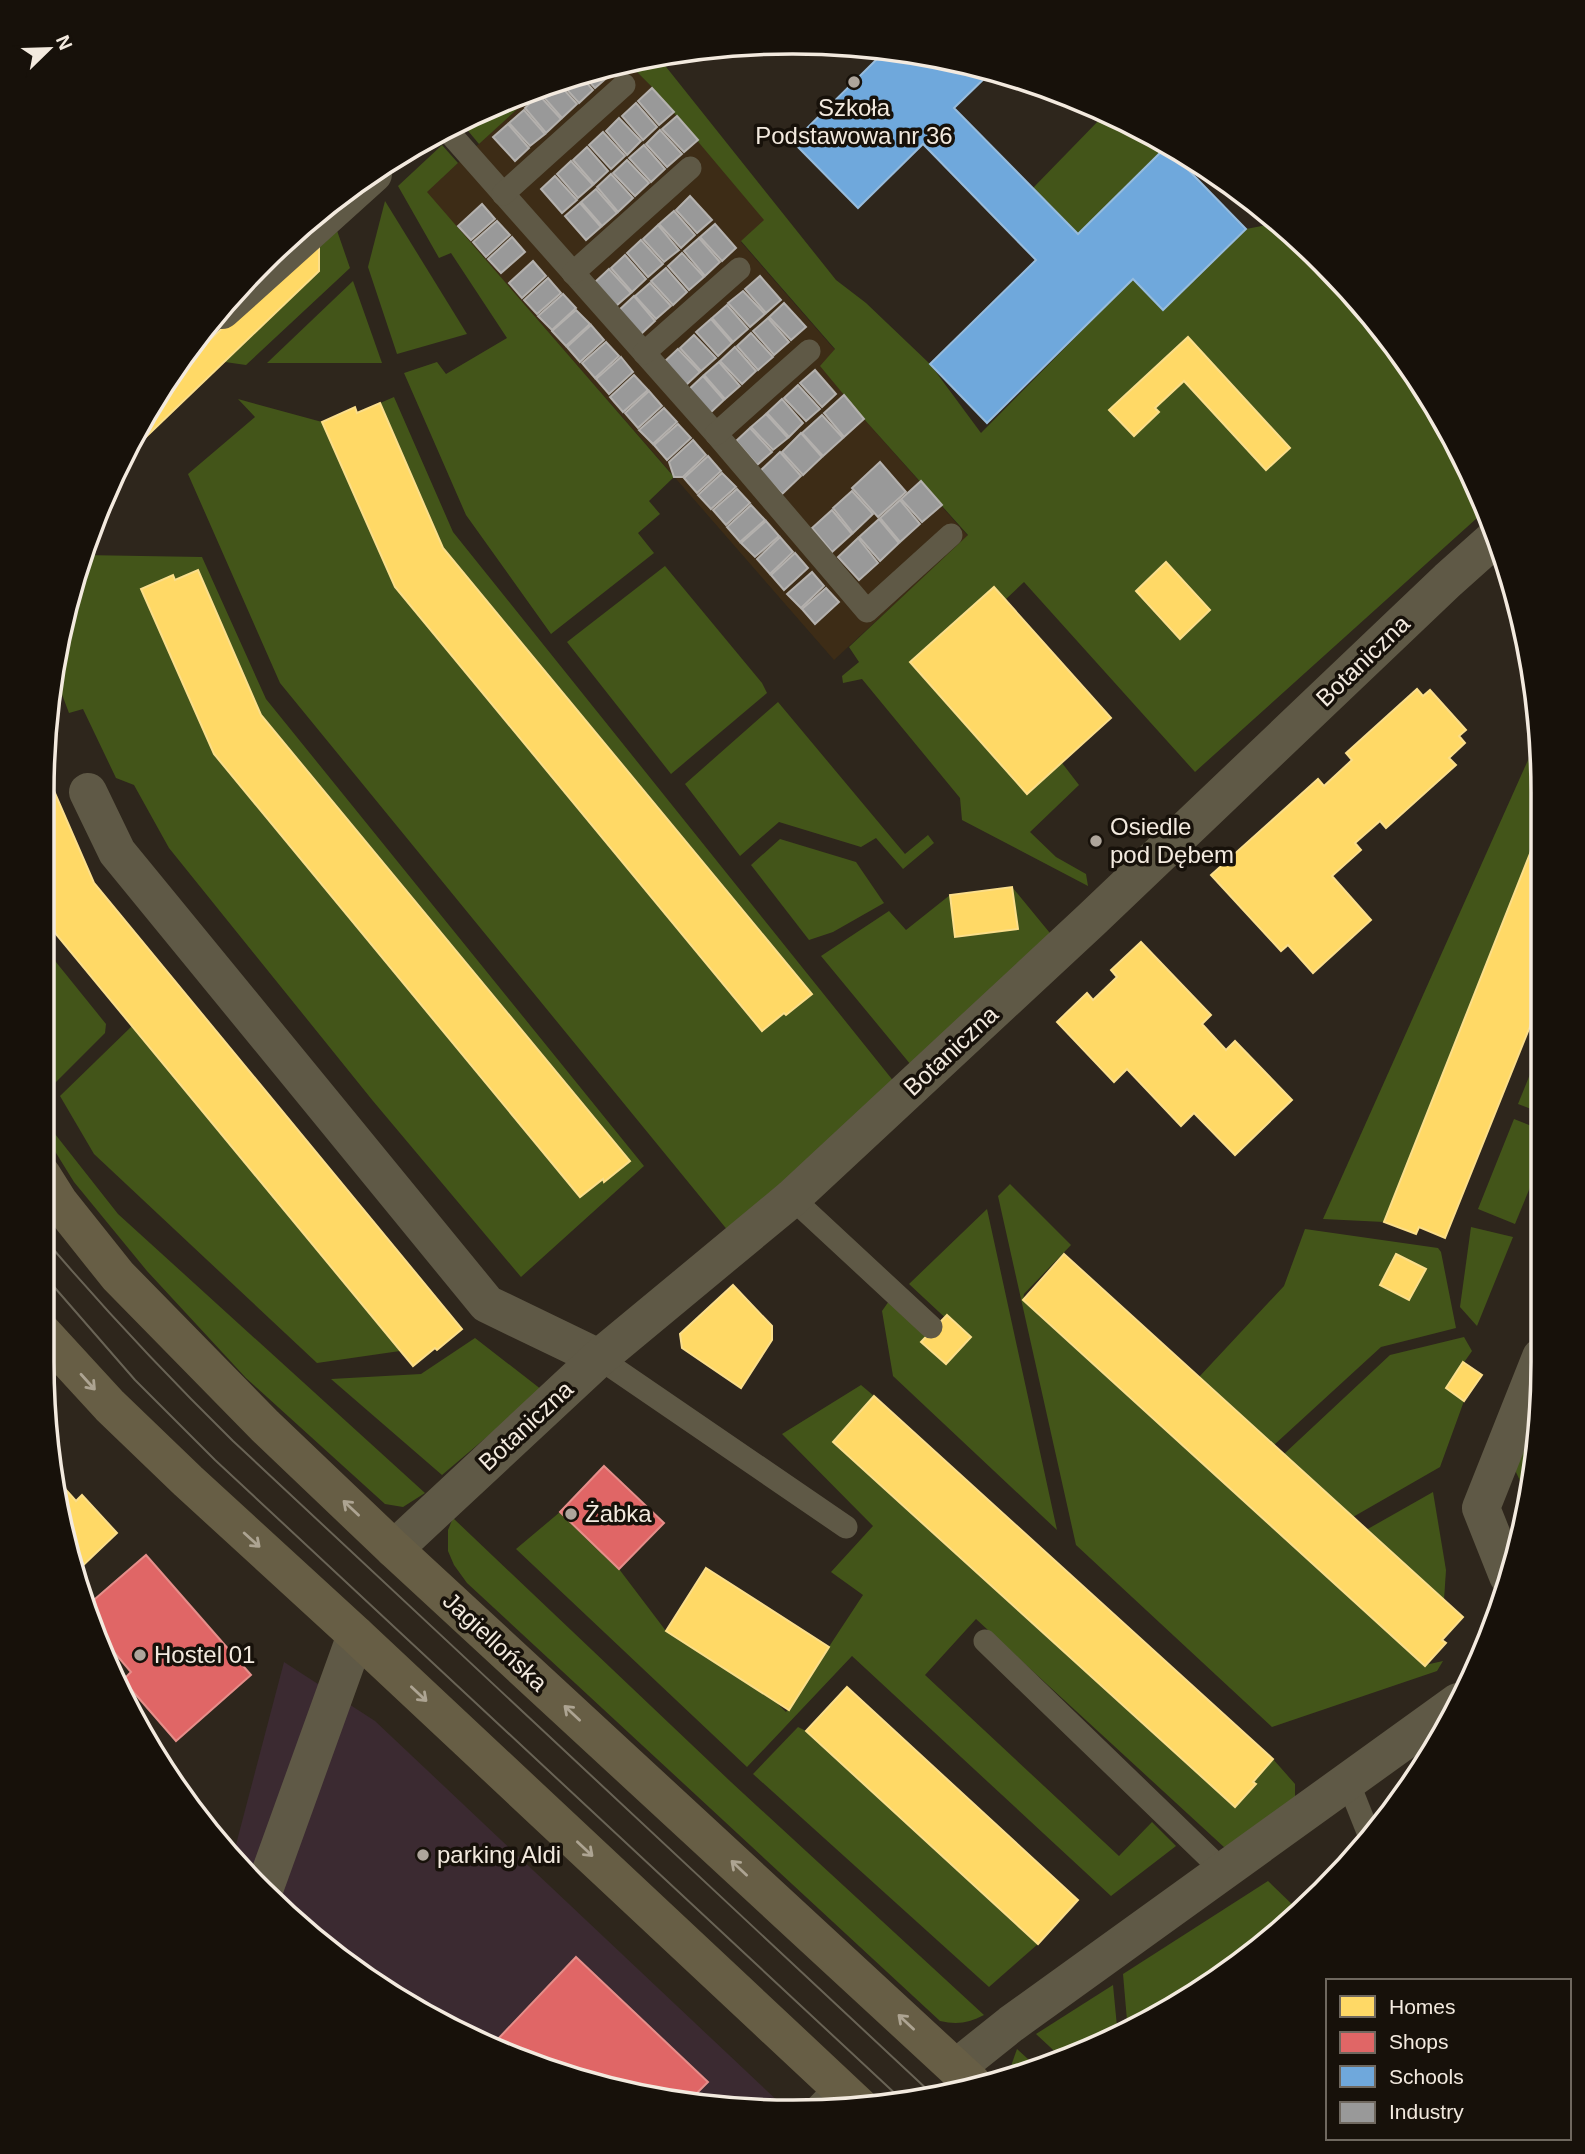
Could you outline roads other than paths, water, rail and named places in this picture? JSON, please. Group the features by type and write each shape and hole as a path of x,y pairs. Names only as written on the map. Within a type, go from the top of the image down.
{"main road":[{"name":"Jagiellońska","path":"54,1194 118,1276 255,1417 394,1549 965,2076"},
{"path":"54,1345 110,1406 356,1635 836,2098"}],"street":[{"name":"Botaniczna","path":"394,1549 599,1358 792,1198 1488,544"},
{"path":"88,792 117,852 487,1304 599,1358"},
{"path":"1503,1563 1481,1508 1530,1388"},
{"path":"267,1881 356,1635"},
{"path":"965,2076 1011,2025 1441,1714"}],"lane":[{"path":"503,194 624,85"},
{"path":"453,137 716,434 867,611 951,535"},
{"path":"573,273 690,168"},
{"path":"644,353 740,269"},
{"path":"716,434 809,351"},
{"path":"792,1198 932,1327"},
{"path":"599,1358 846,1527"},
{"path":"985,1641 1224,1872"},
{"path":"1348,1782 1366,1826"}],"tram line":[{"path":"54,1250 135,1341 233,1441 925,2088"},
{"path":"54,1287 135,1380 215,1460 894,2092"}],"place":[{"name":"Szkoła Podstawowa nr 36","path":"854,82"},
{"name":"Osiedle pod Dębem","path":"1096,841"},
{"name":"Żabka","path":"571,1514"},
{"name":"Hostel 01","path":"140,1655"},
{"name":"parking Aldi","path":"423,1855"}]}
